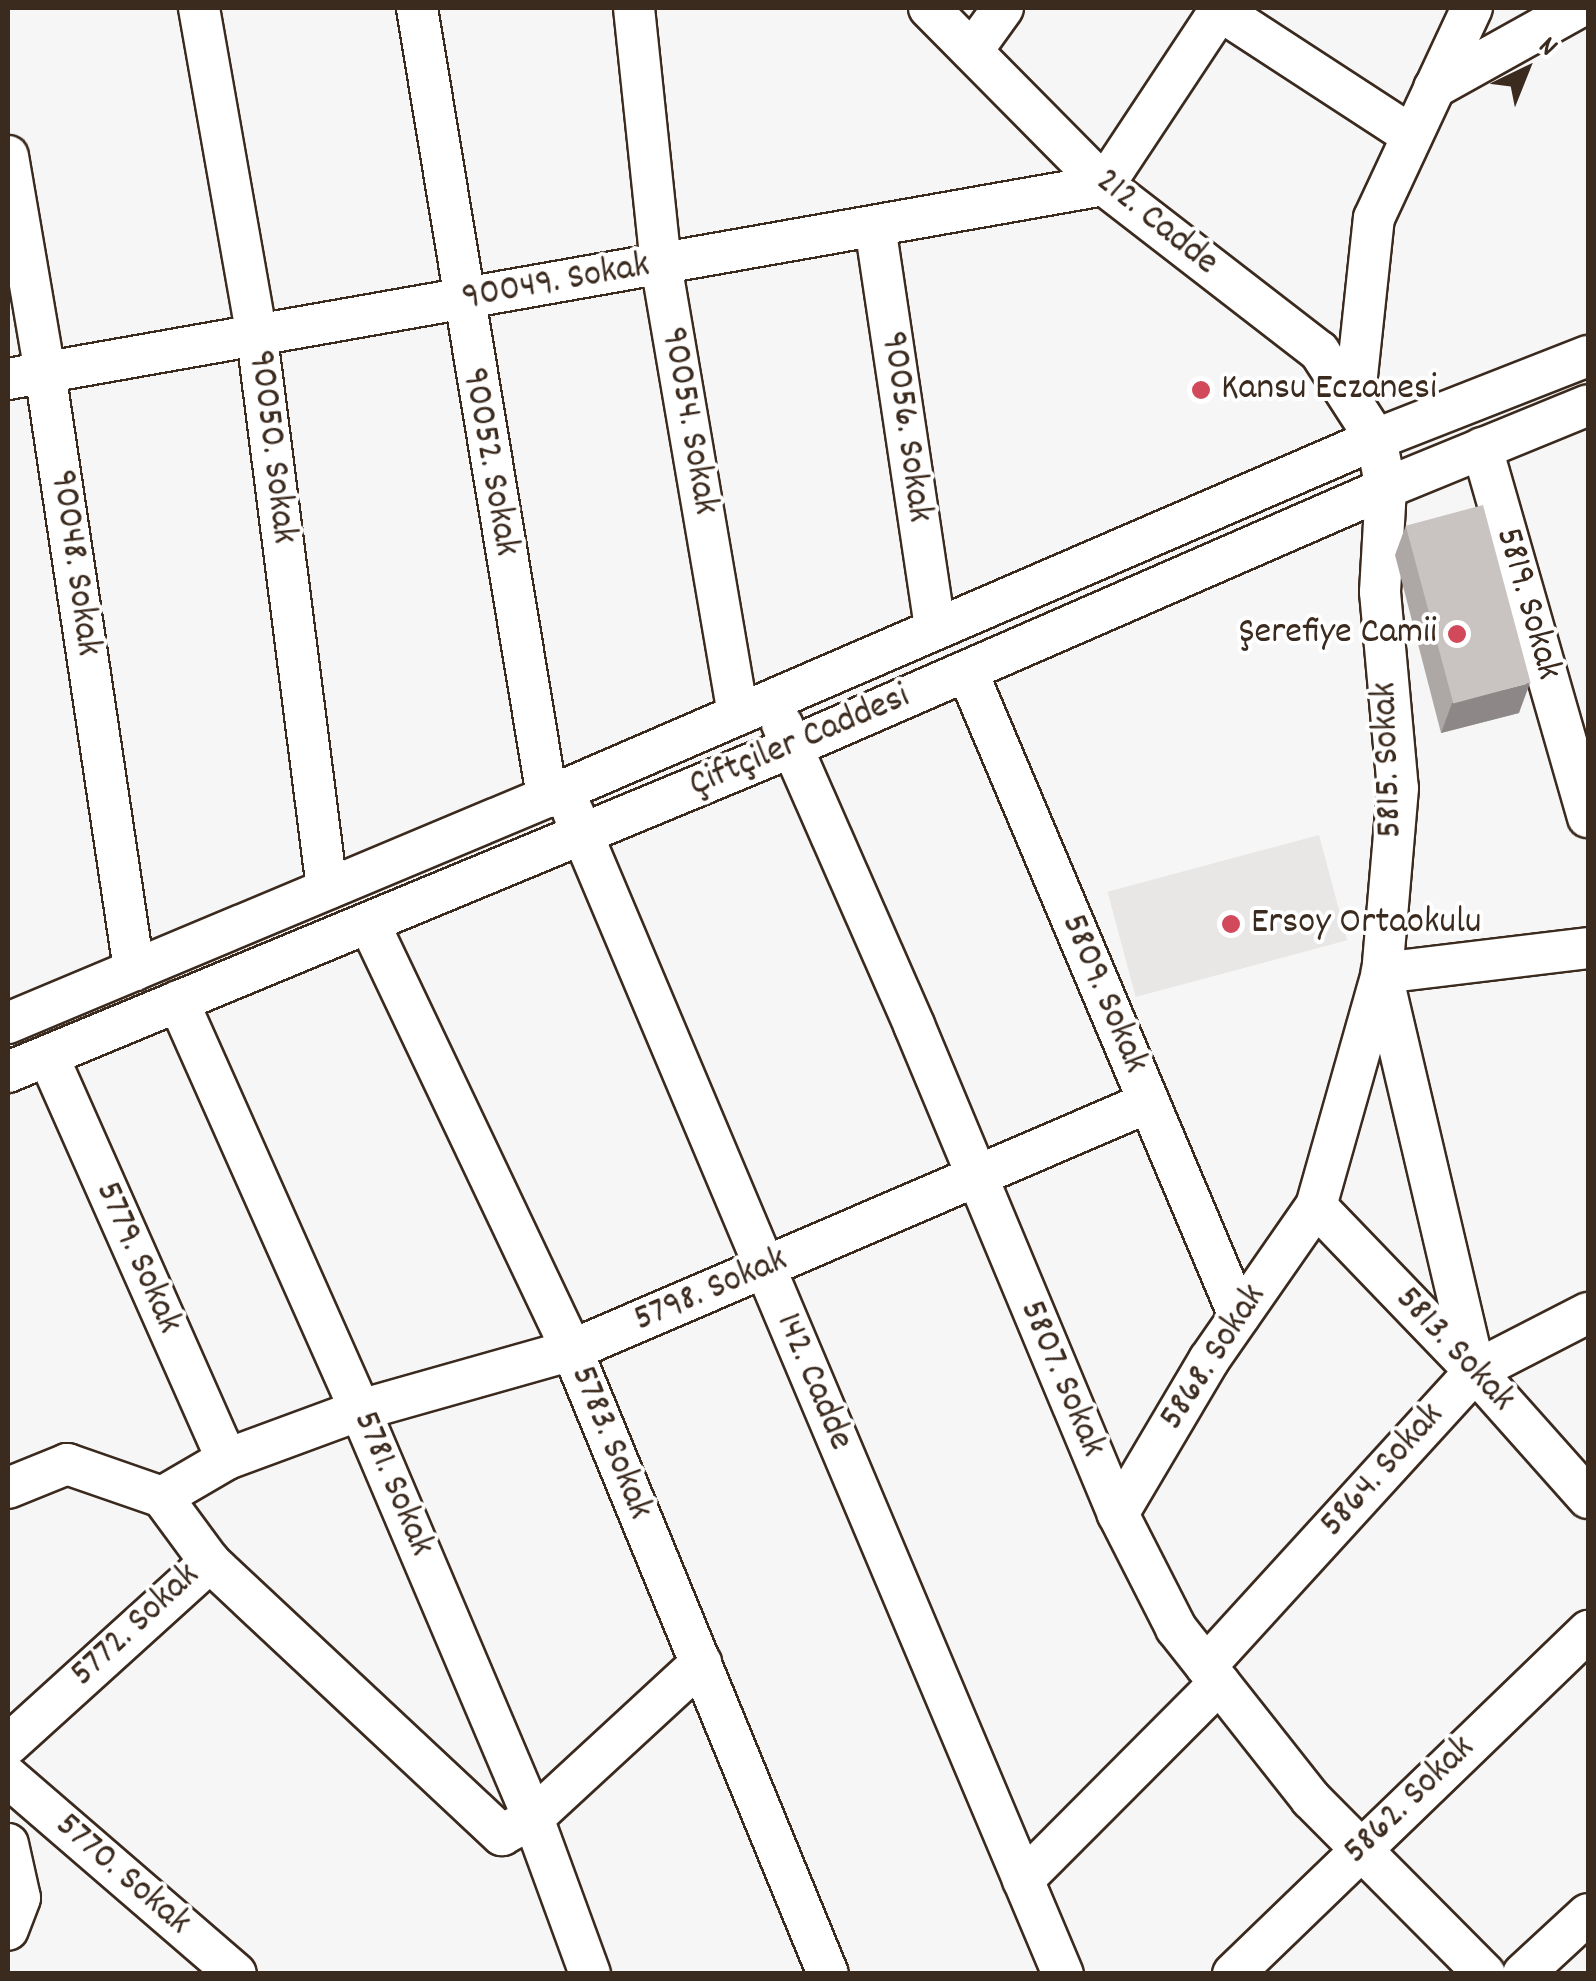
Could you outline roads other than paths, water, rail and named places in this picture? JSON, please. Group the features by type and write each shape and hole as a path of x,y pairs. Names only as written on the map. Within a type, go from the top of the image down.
{"street":[{"name":"90050. Sokak","path":"200,8 257,337 327,890"},
{"name":"90052. Sokak","path":"417,8 462,299 555,794"},
{"name":"90054. Sokak","path":"634,8 660,264 755,707"},
{"name":"212. Cadde","path":"929,8 1104,185 1319,350 1376,440"},
{"path":"972,50 1002,8"},
{"path":"1354,404 1374,218 1472,8"},
{"path":"1434,88 1578,8"},
{"path":"1104,185 1220,9 1412,135"},
{"name":"90048. Sokak","path":"8,156 26,375 134,970"},
{"name":"90049. Sokak","path":"26,375 1104,185"},
{"name":"90056. Sokak","path":"875,226 935,629"},
{"name":"Çiftçiler Caddesi","path":"8,1023 555,794 1376,440 1588,356"},
{"name":"Çiftçiler Caddesi","path":"8,1072 792,746 1386,488 1588,405"},
{"name":"5815. Sokak","path":"1316,1206 1382,973 1398,788 1380,592 1386,488 1376,440"},
{"name":"5819. Sokak","path":"1482,448 1588,817"},
{"name":"5809. Sokak","path":"967,671 1240,1316"},
{"name":"5807. Sokak","path":"755,707 792,746 1118,1514 1176,1628 1311,1799 1485,1974"},
{"name":"142. Cadde","path":"555,794 583,834 1063,1974"},
{"name":"5783. Sokak","path":"368,923 572,1350 828,1974"},
{"path":"1382,973 1588,948"},
{"name":"5815. Sokak","path":"1382,973 1475,1370"},
{"name":"5781. Sokak","path":"178,1001 360,1410 533,1818 590,1974"},
{"name":"5779. Sokak","path":"48,1056 227,1460"},
{"name":"5798. Sokak","path":"162,1497 227,1460 360,1410 572,1350 1149,1102"},
{"name":"5868. Sokak","path":"1118,1514 1240,1316 1316,1206"},
{"name":"5813. Sokak","path":"1316,1206 1475,1370 1588,1498"},
{"name":"5864. Sokak","path":"1023,1880 1212,1674 1475,1370 1588,1314"},
{"path":"8,1488 68,1464 162,1497"},
{"name":"5772. Sokak","path":"8,1745 210,1562 162,1497"},
{"path":"210,1562 502,1834 533,1818 701,1663"},
{"name":"5862. Sokak","path":"1233,1974 1588,1632"},
{"name":"5770. Sokak","path":"8,1777 236,1974"},
{"name":"5770. Sokak","path":"8,1844 20,1898 8,1930"},
{"path":"1523,1974 1588,1914"}],"place":[{"name":"Kansu Eczanesi","path":"1201,390"},
{"name":"Şerefiye Camii","path":"1457,634"},
{"name":"Ersoy Ortaokulu","path":"1231,924"}]}
